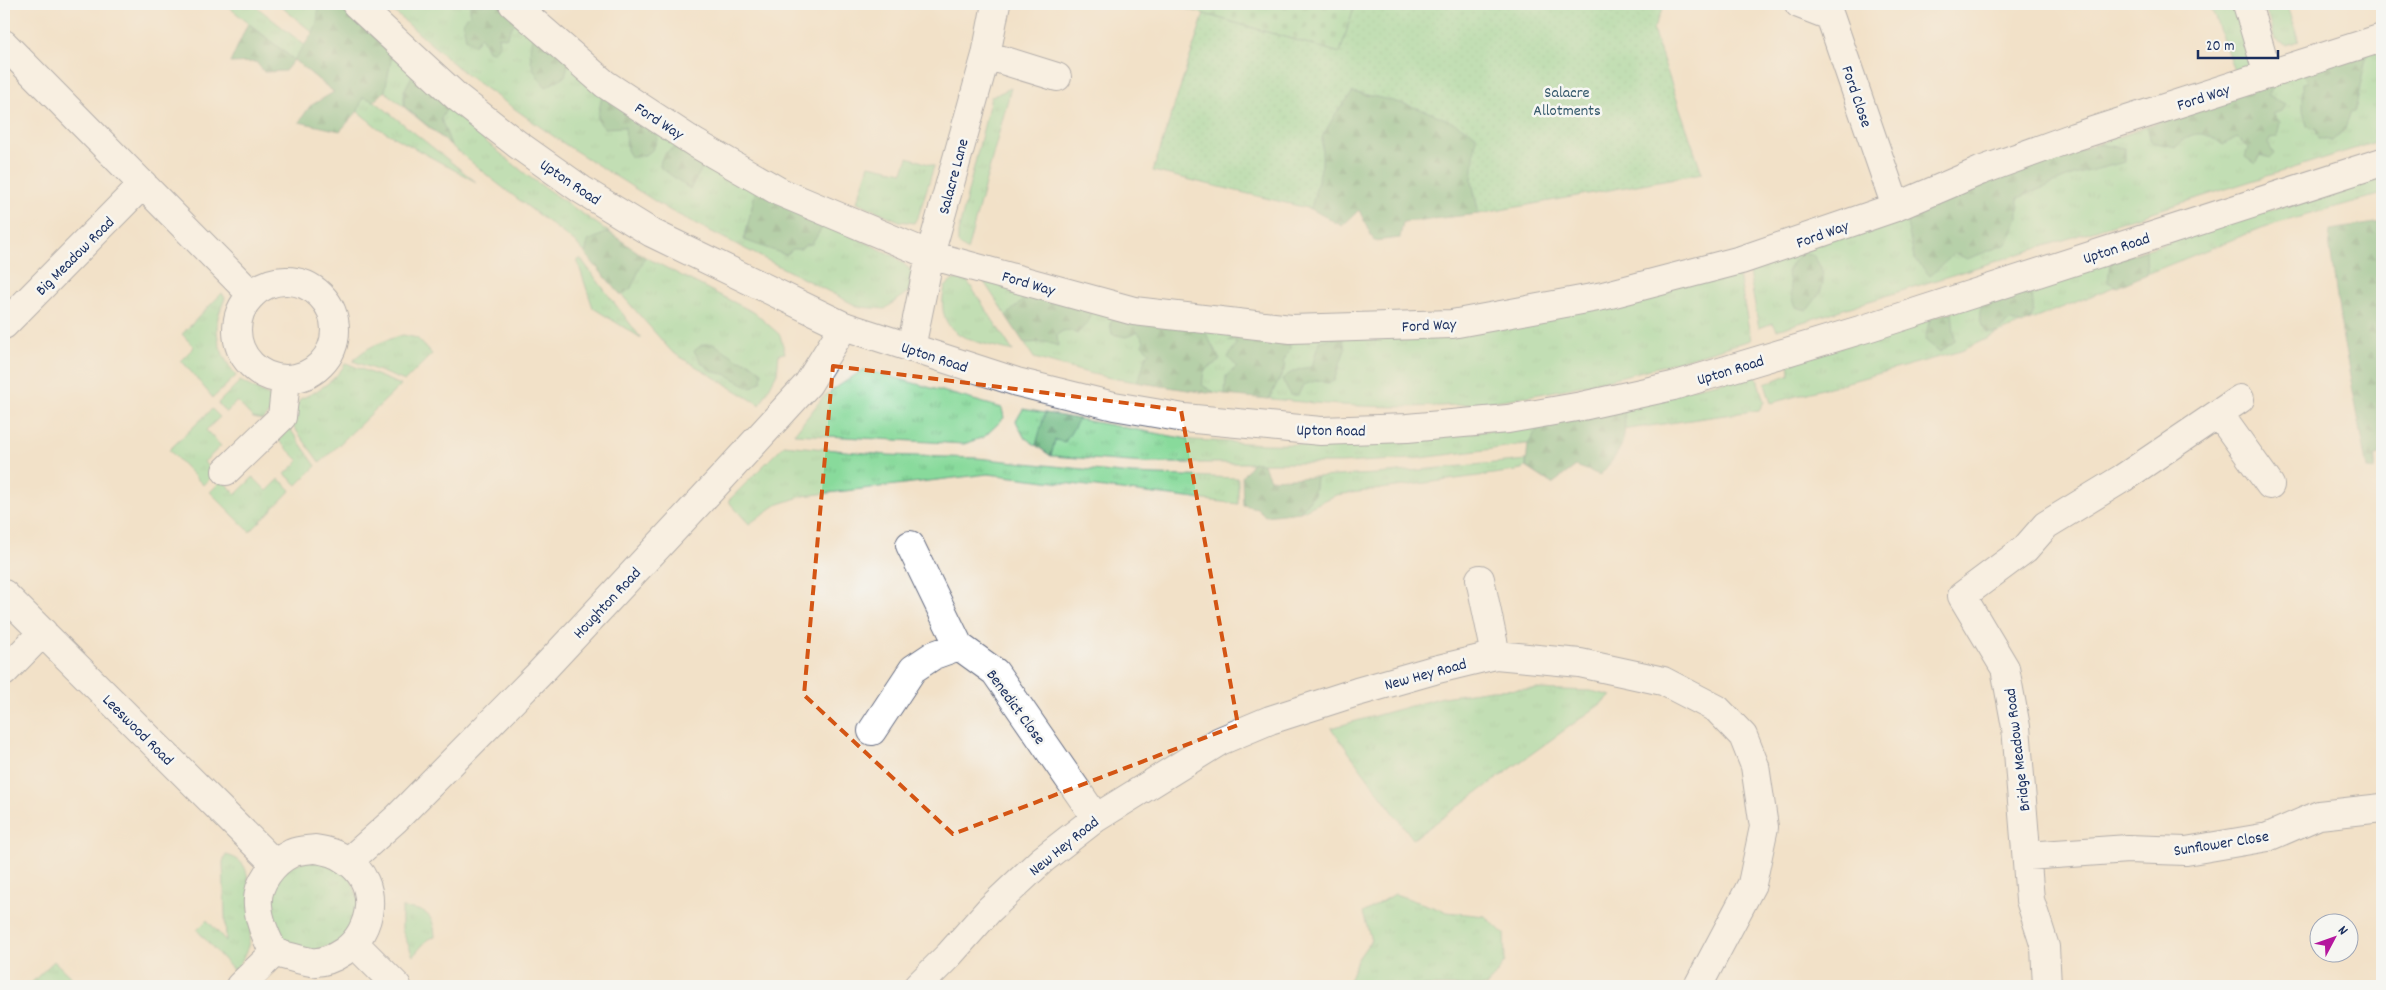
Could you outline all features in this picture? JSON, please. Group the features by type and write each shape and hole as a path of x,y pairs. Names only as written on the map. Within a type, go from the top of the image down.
{"street":[{"name":"Upton Road","path":"356,4 456,97 517,144 582,190 652,233 844,326 1017,382 1114,406 1184,418 1321,431 1407,428 1508,420 1673,386 1870,327 2382,162"},
{"name":"Ford Way","path":"513,4 605,84 695,143 780,192 930,255 1134,311 1291,329 1452,324 1603,296 1742,260 1896,207 1980,171 2065,140 2382,38"},
{"name":"Salacre Lane","path":"911,348 930,255 986,56 996,4"},
{"name":"Ford Close","path":"1799,4 1830,16 1896,207"},
{"path":"2247,4 2268,75"},
{"path":"4,44 252,295"},
{"path":"986,56 1057,77"},
{"name":"Big Meadow Road","path":"4,325 143,184"},
{"path":"287,281 304,284 322,296 332,313 336,332 332,350 320,366 304,377 286,380 268,376 251,365 240,348 237,330 240,313 252,295 268,285 287,281"},
{"name":"Houghton Road","path":"349,862 396,819 538,675 715,485 808,384 844,326"},
{"path":"226,471 282,417 286,380"},
{"name":"Bridge Meadow Road","path":"2047,986 2045,947 2030,900 2016,727 2005,668 1962,596 2025,549 2046,525 2123,478 2229,406 2270,485"},
{"name":"Benedict Close","path":"910,545 960,646 996,672 1096,818"},
{"path":"1480,578 1496,655"},
{"name":"Leeswood Road","path":"4,594 275,864"},
{"path":"4,672 43,632"},
{"path":"872,731 913,669 934,655 960,646"},
{"name":"New Hey Road","path":"918,986 989,910 1042,860 1096,818 1220,741 1270,720 1424,672 1496,655 1580,663 1663,681 1717,709 1742,736 1755,766 1764,827 1752,884 1704,985"},
{"name":"Sunflower Close","path":"2026,856 2128,849 2186,851 2268,837 2319,815 2382,808"},
{"path":"315,849 332,852 349,862 365,881 370,907 366,925 355,944 334,958 312,962 274,953 262,928 258,904 262,884 275,864 293,853 315,849"},
{"path":"355,944 397,986"},
{"path":"240,986 274,953"}],"highlighted area":[{"path":"833,366 1181,410 1238,725 953,834 804,695"}],"green space":[{"path":"225,4 253,4 476,182 378,128"},
{"path":"278,4 340,4 477,134 528,176 645,257 755,313 780,335 785,353 779,354 777,373 760,405 672,352 577,244 498,184"},
{"path":"322,4 340,4 392,55 385,91 374,101 363,97 358,111 340,131 299,122 310,106 334,92 294,60 311,36 317,23 318,8"},
{"path":"385,4 505,4 745,184 896,257 913,272 909,291 885,309 859,307 669,210 566,145 468,76"},
{"path":"470,4 505,4 517,18 506,38 498,36 499,45 494,52 488,51 481,36 474,45 466,39 463,22 470,14"},
{"path":"1170,4 1355,4 1340,53"},
{"name":"Salacre Allotments","path":"1355,4 1665,4 1653,30 1702,173 1479,214 1472,181 1476,135 1432,113 1353,92 1336,113 1322,137 1322,164 1311,209 1153,171 1204,14 1340,53"},
{"path":"2210,4 2235,4 2252,64 2234,71"},
{"path":"2264,4 2286,4 2299,41 2286,45 2275,40"},
{"path":"248,23 294,60 285,71 264,72 256,62 230,63"},
{"path":"535,30 569,61 565,76 546,87 536,74 531,60 531,45"},
{"path":"2382,44 2382,140 1777,330 1773,323 1759,328 1748,267"},
{"path":"2368,48 2355,111 2350,112 2345,129 2332,141 2319,138 2316,129 2307,126 2303,110 2303,83 2308,82 2303,71"},
{"path":"413,74 448,106 441,119 451,145 404,106 404,91"},
{"path":"2278,80 2268,95 2285,104 2281,111 2273,114 2280,122 2277,137 2270,138 2268,144 2274,154 2270,158 2260,155 2255,164 2245,157 2248,148 2237,137 2223,145 2210,137 2198,134 2187,137 2176,147 2151,142 2147,126"},
{"path":"1011,88 967,251 958,243 958,233 991,97"},
{"path":"603,92 659,128 655,146 649,153 631,157 627,150 625,127 604,128 597,119"},
{"path":"1353,92 1432,113 1477,135 1472,181 1479,214 1403,222 1400,238 1374,241 1359,210 1342,226 1311,209 1322,164 1322,137 1336,113"},
{"path":"2096,144 2125,148 2125,162 2074,175 2018,198 2018,218 2007,244 1967,259 1955,253 1930,276 1914,258 1907,223 1914,208"},
{"path":"684,145 707,160 690,189 660,167 662,157 667,152"},
{"path":"908,157 934,166 919,214 914,223 899,221 857,202 869,165 903,172"},
{"path":"2382,174 2382,194 2264,227 1996,334 1961,351 1771,403 1765,384 1790,374 1789,364"},
{"path":"756,189 825,223 812,244 805,245 801,249 793,249 786,255 744,240"},
{"path":"2382,222 2382,456 2376,455 2375,470 2368,469 2343,339 2329,241 2330,230"},
{"path":"608,232 645,257 631,288 621,295 585,254 588,241"},
{"path":"2146,250 2147,274 2117,287 2108,282 2110,262"},
{"path":"1802,253 1812,254 1818,262 1823,276 1823,283 1818,296 1807,310 1795,307 1787,272 1794,260"},
{"path":"581,259 641,338 593,308 577,260"},
{"path":"1738,270 1751,340 1653,368 1554,391 1487,402 1414,407 1315,403 1201,391 1111,378 1034,358 984,282 1307,335"},
{"path":"966,279 1013,351 971,340 960,335 945,318 943,304 945,287 953,280"},
{"path":"2031,288 2033,314 2031,318 2022,325 2009,320 1997,333 1987,333 1980,318 1983,302"},
{"path":"222,293 225,298 218,317 217,333 227,363 236,376 213,398 181,360 194,347 182,334"},
{"path":"1029,294 1092,310 1087,323 1077,334 1066,330 1057,335 1058,346 1046,342 1024,343 1006,316"},
{"path":"1952,312 1955,341 1940,352 1925,340 1930,318"},
{"path":"1115,315 1203,328 1220,360 1204,371 1202,385 1214,392 1207,393 1136,382 1149,352 1142,345 1144,341 1138,332 1126,337 1112,334 1110,323"},
{"path":"1239,332 1290,335 1290,349 1283,362 1286,366 1269,399 1225,395 1226,376 1237,367 1228,357 1237,342 1228,341"},
{"path":"403,335 417,338 432,354 405,381 353,361 369,348"},
{"path":"1342,336 1345,349 1334,381 1327,383 1318,380 1303,385 1298,395 1290,395 1282,379 1296,370 1312,367 1319,341"},
{"path":"703,344 714,344 739,360 749,362 762,372 761,381 751,388 725,374 714,372 702,363 694,351"},
{"path":"346,363 401,385 320,463 290,422 300,399 326,385"},
{"path":"864,369 1002,408 1004,418 984,437 964,444 794,434 824,396"},
{"path":"1756,375 1764,402 1759,410 1412,459 1341,463 1145,463 1051,456 1024,437 1016,421 1023,409 1193,440 1264,444 1356,445 1494,430"},
{"path":"240,381 273,398 274,407 263,420 253,418 237,401 226,413 218,403"},
{"path":"1624,408 1624,438 1618,452 1600,475 1576,466 1552,484 1526,467 1528,444 1542,422"},
{"path":"212,409 220,417 206,430 221,446 204,462 215,474 203,485 169,450"},
{"path":"1045,413 1079,419 1065,442 1055,440 1051,456 1036,445"},
{"path":"288,426 316,466 297,485 285,474 299,461 279,441"},
{"path":"784,445 887,455 977,458 1131,474 1238,478 1238,504 988,474 803,496 776,505 749,524 728,501"},
{"path":"1526,460 1526,466 1523,470 1336,495 1300,512 1314,494 1316,477 1377,474"},
{"path":"1253,462 1263,464 1270,479 1316,477 1314,494 1300,512 1265,516 1257,508 1243,505 1242,477"},
{"path":"253,477 267,491 279,479 291,490 250,532 210,492 222,480 236,494"},
{"path":"1491,690 1591,691 1612,696 1413,839 1331,728 1443,697"},
{"path":"226,855 237,859 245,868 250,887 252,911 252,924 248,945 243,958 234,971 197,930 207,920 226,941 223,862"},
{"path":"314,857 348,871 361,905 347,939 313,952 295,948 279,938 269,921 270,885 281,870"},
{"path":"1395,894 1447,912 1485,916 1504,934 1505,962 1487,986 1347,986 1357,960 1371,940 1363,913"},
{"path":"402,908 422,911 433,922 435,937 428,939 413,956 402,930"},
{"path":"54,961 80,986 28,986"}]}
